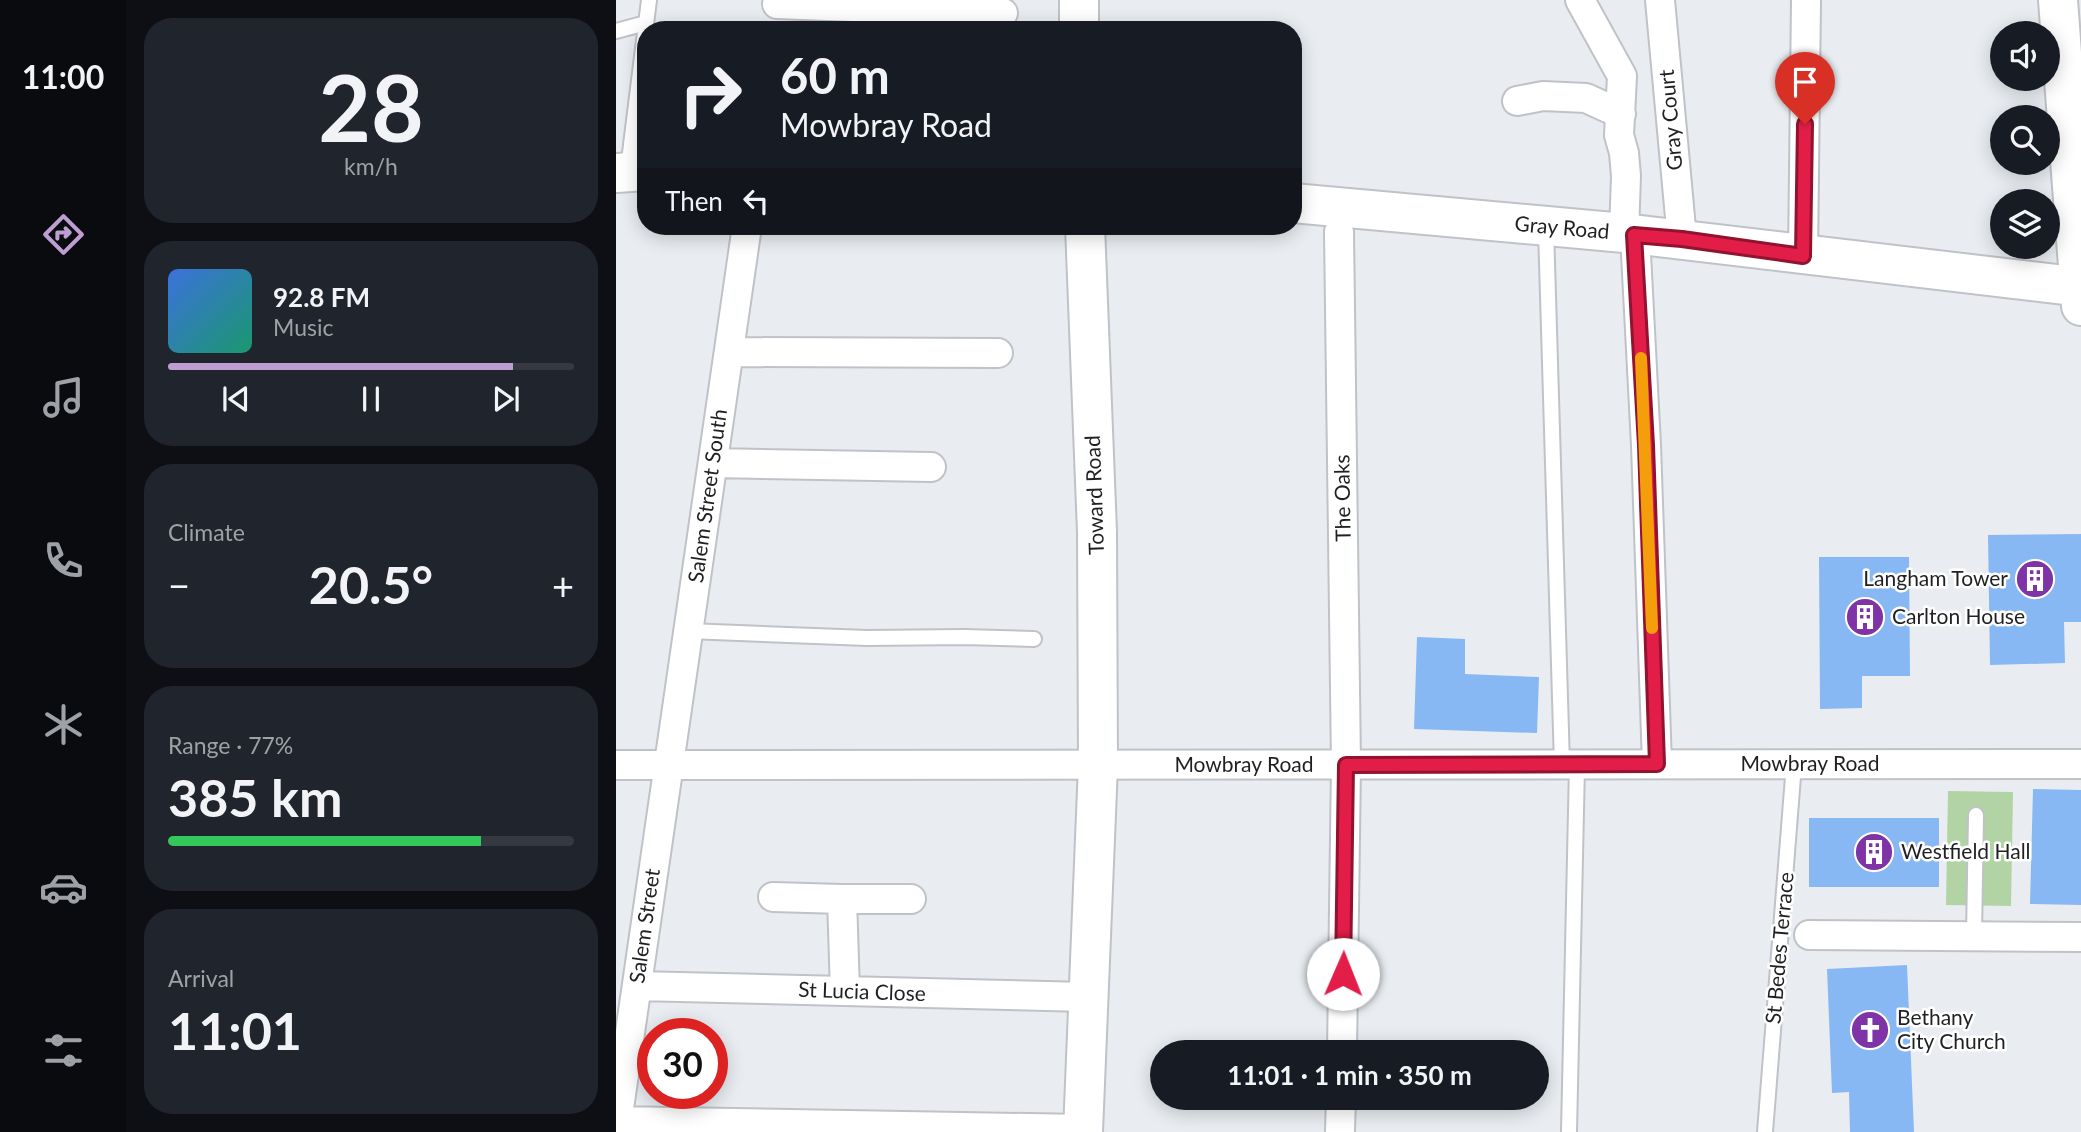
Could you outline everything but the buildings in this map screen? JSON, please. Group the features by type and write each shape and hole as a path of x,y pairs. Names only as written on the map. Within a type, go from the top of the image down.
{"street":[{"path":"1079,0 1079,21"},
{"path":"1580,0 1602,35 1622,76 1619,135 1626,176 1646,445 1657,764"},
{"name":"Gray Court","path":"1660,0 1682,239"},
{"path":"1803,256 1806,0"},
{"path":"2058,0 2080,294"},
{"path":"776,11 1003,13"},
{"path":"1517,101 1543,96 1586,98 1621,114"},
{"name":"Gray Road","path":"1302,204 1682,239 2080,294"},
{"name":"The Oaks","path":"1339,232 1346,765 1342,1040"},
{"name":"Salem Street South","path":"669,765 746,235"},
{"name":"Toward Road","path":"1083,1130 1098,765 1097,531 1085,235"},
{"path":"729,352 998,353"},
{"path":"713,463 931,467"},
{"name":"Mowbray Road","path":"616,765 2081,764"},
{"name":"Salem Street","path":"617,1125 669,765"},
{"path":"773,897 911,899"},
{"path":"842,899 845,991"},
{"path":"1809,935 2081,937"},
{"name":"St Lucia Close","path":"637,986 1087,998"},
{"path":"1340,1132 1341,1110"},
{"path":"617,1125 1083,1130"}],"lane":[{"path":"646,21 649,0"},
{"path":"616,31 637,25"},
{"path":"630,172 637,107"},
{"path":"1546,227 1569,765 1569,1132"},
{"path":"688,631 867,638 1034,639"},
{"name":"St Bedes Terrace","path":"1765,1132 1794,764"},
{"path":"1974,936 1976,815"}],"green space":[{"path":"1948,791 2013,792 2011,906 1946,905"}],"slow traffic":[{"path":"1641,358 1652,628"}],"place":[{"name":"Langham Tower","path":"2035,579"},
{"name":"Carlton House","path":"1865,617"},
{"name":"Westfield Hall","path":"1874,852"},
{"name":"Bethany City Church","path":"1870,1030"}],"route":[{"path":"1343,974 1346,765 1657,764 1646,445 1634,235 1803,256 1805,124"}]}
